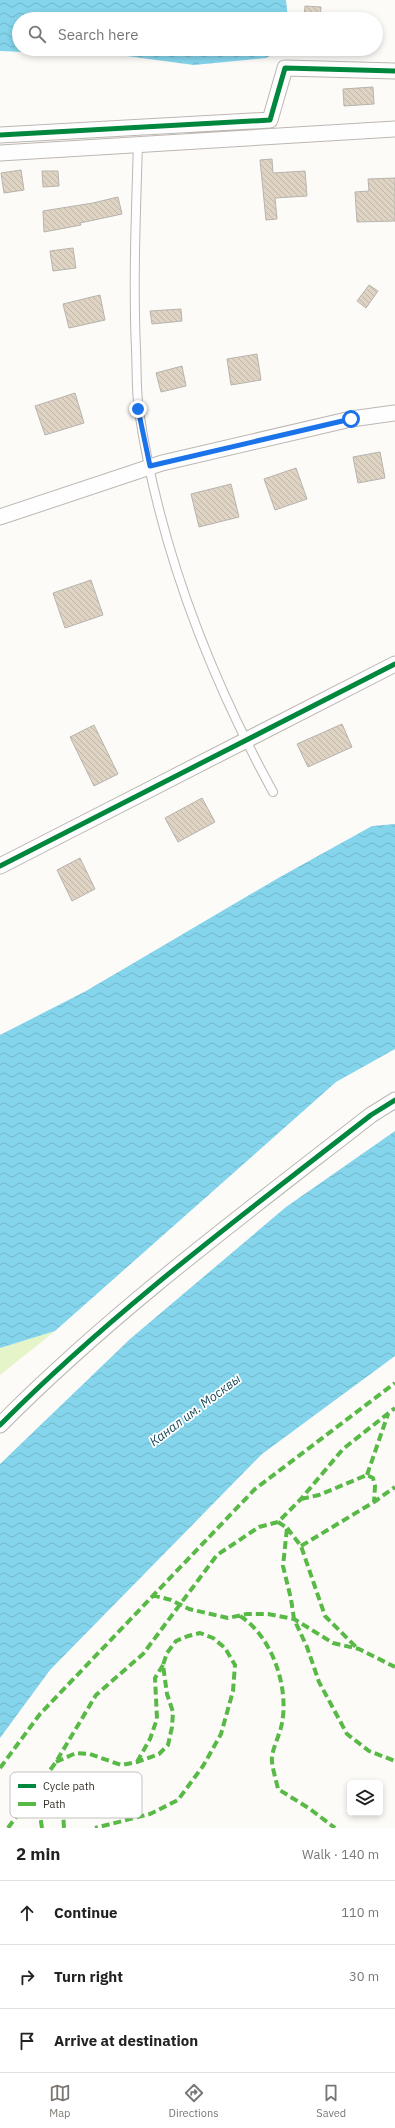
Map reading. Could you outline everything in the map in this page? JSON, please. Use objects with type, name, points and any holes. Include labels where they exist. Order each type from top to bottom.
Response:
[{"type":"street","points":[[0,134],[270,120],[285,68],[395,71]]},
{"type":"street","points":[[0,154],[138,143],[395,128]]},
{"type":"street","points":[[0,517],[150,466],[351,419],[395,412]]},
{"type":"street","points":[[0,866],[395,664]]},
{"type":"street","points":[[0,1425],[105,1328],[231,1224],[371,1115],[395,1100]]},
{"type":"lane","points":[[138,143],[134,307],[138,409],[170,554],[214,674],[245,741],[273,792]]},
{"type":"green space","points":[[55,1331],[0,1375],[0,1348]]},
{"type":"water","points":[[0,0],[286,0],[287,12],[12,12],[12,52],[0,51]]},
{"type":"water","points":[[126,56],[270,56],[266,58],[194,65]]},
{"type":"water","points":[[395,824],[395,1049],[336,1082],[55,1331],[0,1348],[0,1035],[86,991],[280,877],[372,826]]},
{"type":"water","name":"Канал им. Москвы","points":[[395,1131],[395,1356],[262,1454],[50,1670],[0,1738],[0,1464],[130,1339],[286,1207]]},
{"type":"building","points":[[305,6],[321,7],[321,12],[305,12]]},
{"type":"building","points":[[373,87],[374,104],[344,106],[343,89]]},
{"type":"building","points":[[272,159],[273,173],[305,171],[307,196],[275,198],[277,219],[266,220],[260,160]]},
{"type":"building","points":[[21,170],[24,190],[4,193],[1,173]]},
{"type":"building","points":[[42,171],[58,171],[59,186],[43,187]]},
{"type":"building","points":[[395,178],[395,221],[357,222],[355,192],[369,191],[368,179]]},
{"type":"building","points":[[118,197],[122,214],[80,223],[81,225],[44,232],[43,211],[93,203]]},
{"type":"building","points":[[73,248],[76,268],[53,271],[50,251]]},
{"type":"building","points":[[369,285],[378,291],[366,308],[357,301]]},
{"type":"building","points":[[100,295],[105,320],[69,328],[63,304]]},
{"type":"building","points":[[181,309],[182,321],[152,324],[150,311]]},
{"type":"building","points":[[257,354],[261,380],[231,385],[227,359]]},
{"type":"building","points":[[182,366],[186,386],[161,392],[156,373]]},
{"type":"building","points":[[75,393],[84,423],[45,435],[35,406]]},
{"type":"building","points":[[380,452],[385,478],[358,483],[353,457]]},
{"type":"building","points":[[296,468],[307,499],[275,510],[264,479]]},
{"type":"building","points":[[231,484],[239,517],[199,527],[191,494]]},
{"type":"building","points":[[91,580],[103,615],[65,628],[53,593]]},
{"type":"building","points":[[342,724],[352,747],[308,767],[297,744]]},
{"type":"building","points":[[94,725],[118,774],[94,786],[70,737]]},
{"type":"building","points":[[202,798],[215,822],[178,842],[165,818]]},
{"type":"building","points":[[80,858],[95,889],[72,901],[57,870]]},
{"type":"marked path","points":[[0,1768],[40,1714],[255,1489],[395,1383]]},
{"type":"marked path","points":[[49,1772],[96,1695],[143,1654],[217,1555],[259,1527],[278,1522],[301,1499],[343,1449],[395,1408]]},
{"type":"marked path","points":[[367,1475],[388,1414]]},
{"type":"marked path","points":[[301,1499],[319,1495],[367,1475],[373,1478],[375,1486],[374,1502]]},
{"type":"marked path","points":[[301,1546],[374,1502],[395,1487]]},
{"type":"marked path","points":[[278,1522],[287,1528],[283,1566],[294,1619],[307,1647],[319,1682],[347,1734],[369,1751],[395,1761]]},
{"type":"marked path","points":[[287,1528],[301,1546],[325,1616],[357,1648]]},
{"type":"marked path","points":[[152,1595],[171,1600],[189,1609],[228,1618],[247,1614],[268,1614],[294,1619],[333,1643],[359,1649],[395,1667]]},
{"type":"marked path","points":[[240,1616],[261,1636],[276,1664],[280,1679],[284,1709],[281,1727],[272,1756],[278,1789],[310,1809],[335,1828]]},
{"type":"marked path","points":[[56,1762],[76,1753],[90,1754],[121,1765],[137,1762],[159,1754],[168,1745],[172,1727],[173,1712],[167,1694],[163,1665],[167,1653],[176,1641],[188,1636],[200,1633],[213,1638],[225,1648],[235,1665],[233,1691],[221,1734],[203,1766],[178,1800],[150,1814],[142,1816]]},
{"type":"marked path","points":[[137,1762],[150,1739],[157,1719],[155,1678],[163,1665]]},
{"type":"marked path","points":[[8,1828],[15,1818]]},
{"type":"marked path","points":[[40,1818],[42,1828]]},
{"type":"marked path","points":[[63,1818],[64,1828]]},
{"type":"marked path","points":[[95,1828],[134,1818]]},
{"type":"cycle path","points":[[0,135],[270,120],[285,68],[395,71]]},
{"type":"cycle path","points":[[0,866],[395,664]]},
{"type":"cycle path","points":[[0,1425],[88,1342],[180,1264],[371,1115],[395,1100]]},
{"type":"route","points":[[138,409],[150,466],[351,419]]}]
